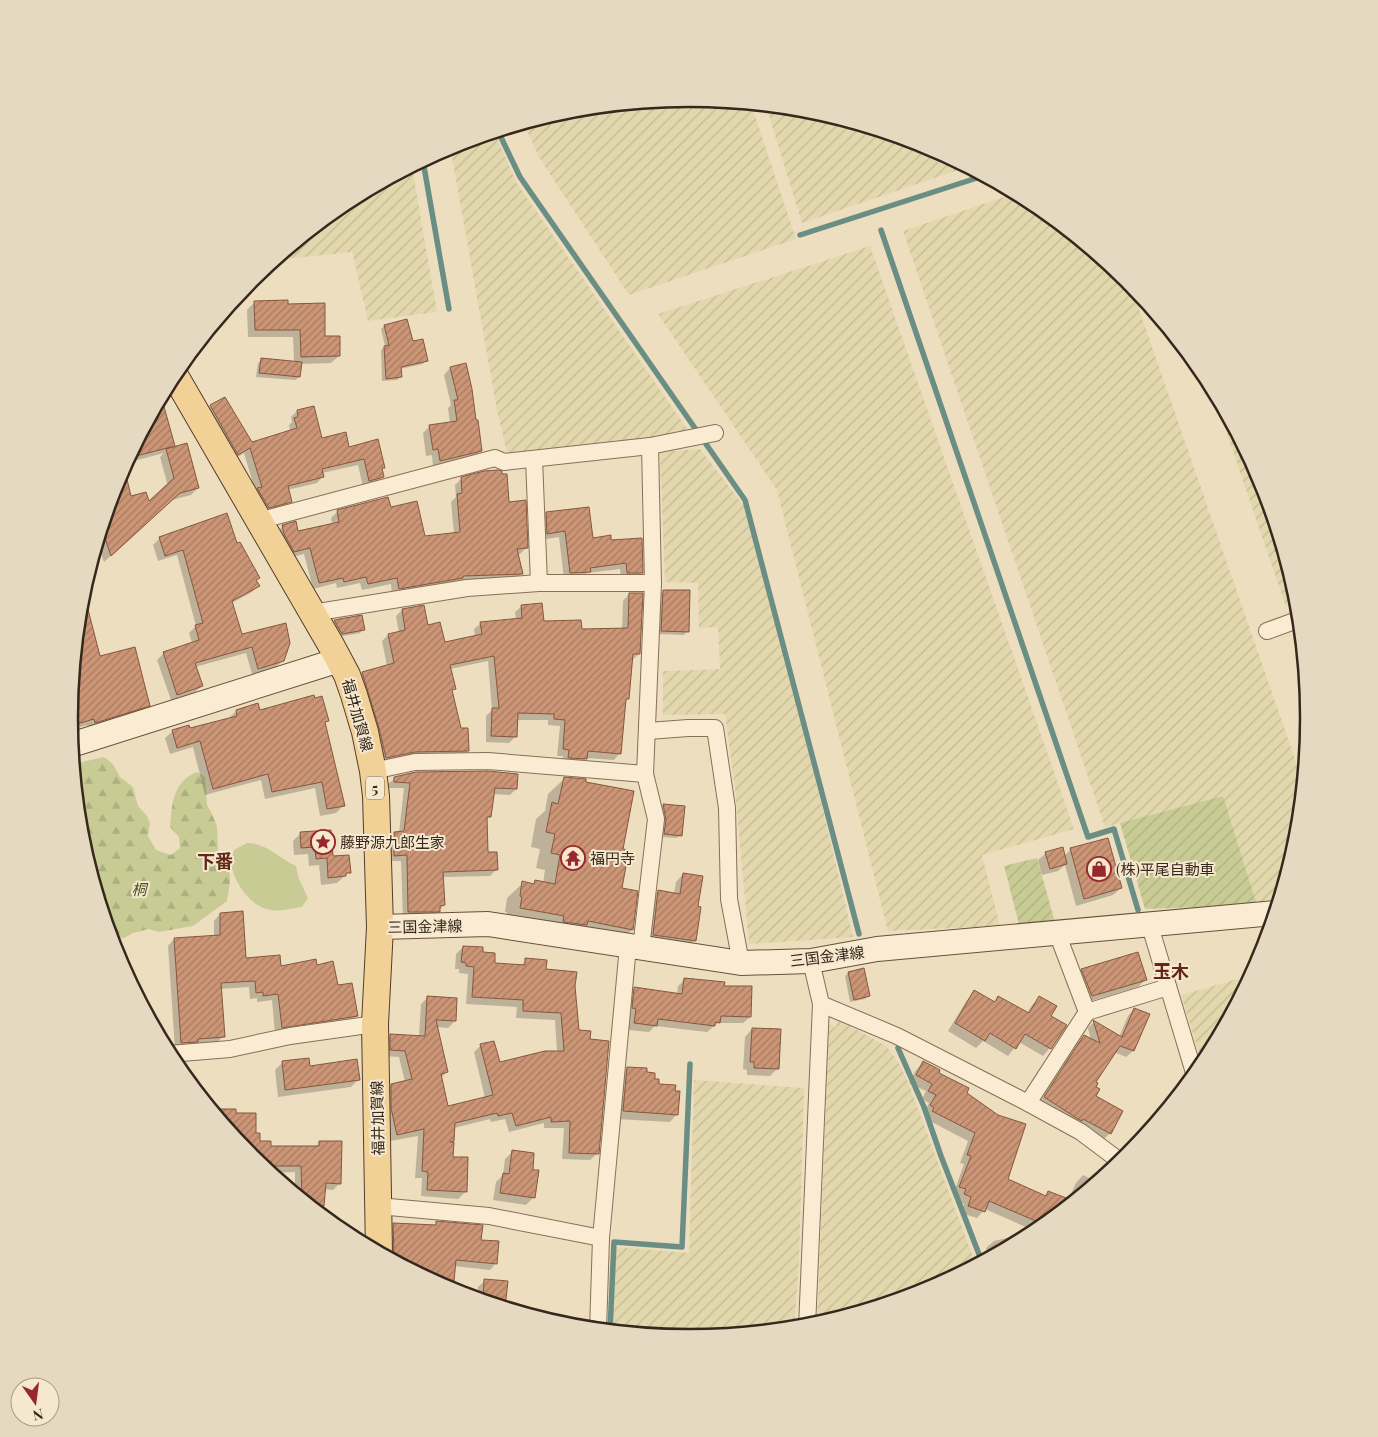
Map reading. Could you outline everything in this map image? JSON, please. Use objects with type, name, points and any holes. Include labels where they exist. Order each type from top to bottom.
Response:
[{"type":"main road","name":"福井加賀線","points":[[179,382],[339,660],[354,695],[373,771],[376,796],[380,927],[375,1024],[379,1245]]},
{"type":"main road","points":[[79,743],[339,660]]},
{"type":"main road","name":"三国金津線","points":[[380,927],[488,924],[741,963],[812,961],[877,949],[1150,926],[1268,914]]},
{"type":"street","points":[[258,521],[495,458],[504,462],[650,446],[715,433]]},
{"type":"street","points":[[598,1323],[601,1238],[635,947],[656,819],[645,774],[653,582],[650,446]]},
{"type":"street","points":[[534,459],[539,583]]},
{"type":"street","points":[[312,613],[467,588],[539,583],[653,582]]},
{"type":"street","points":[[1267,631],[1292,622]]},
{"type":"street","points":[[648,731],[715,728],[726,808],[729,899],[741,963]]},
{"type":"street","points":[[373,771],[415,762],[488,761],[645,774]]},
{"type":"street","points":[[1150,926],[1191,1066]]},
{"type":"street","points":[[1057,933],[1087,1012]]},
{"type":"street","points":[[807,1318],[821,1004],[812,961]]},
{"type":"street","points":[[1028,1103],[1087,1012],[1168,987]]},
{"type":"street","points":[[821,1004],[897,1036],[1028,1103],[1081,1132],[1114,1157]]},
{"type":"street","points":[[178,1053],[230,1049],[290,1036],[375,1024]]},
{"type":"street","points":[[378,1206],[489,1216],[601,1238]]},
{"type":"shaded area","points":[[689,107],[753,110],[796,239],[629,295],[539,157],[526,129],[570,119],[609,112],[649,108]]},
{"type":"shaded area","points":[[768,112],[808,119],[886,139],[959,170],[802,223]]},
{"type":"shaded area","points":[[497,138],[516,182],[690,433],[507,453],[497,410],[452,155]]},
{"type":"shaded area","points":[[413,173],[437,312],[368,321],[352,252],[286,259],[349,210]]},
{"type":"shaded area","points":[[1007,196],[1061,233],[1092,259],[1137,302],[1298,768],[1289,838],[1271,904],[1257,905],[1223,796],[1105,827],[903,231]]},
{"type":"shaded area","points":[[870,246],[1074,829],[982,855],[1000,926],[888,931],[777,490],[658,314]]},
{"type":"shaded area","points":[[1222,418],[1254,484],[1268,522],[1280,560],[1289,599],[1290,606],[1286,607]]},
{"type":"shaded area","points":[[700,449],[744,506],[818,789],[853,937],[749,944],[735,789],[725,714],[663,715],[663,671],[720,669],[718,627],[699,628],[698,583],[665,582],[660,452]]},
{"type":"shaded area","points":[[1242,978],[1219,1024],[1199,1054],[1181,995]]},
{"type":"shaded area","points":[[837,1019],[886,1046],[898,1062],[908,1082],[974,1259],[886,1298],[817,1316],[829,1024],[836,1027]]},
{"type":"shaded area","points":[[694,1080],[804,1088],[799,1262],[795,1320],[729,1329],[649,1329],[612,1325],[616,1247],[689,1253]]},
{"type":"green space","name":"桐","points":[[104,757],[113,764],[120,777],[133,787],[138,806],[147,816],[150,823],[148,836],[156,850],[171,855],[180,848],[179,837],[170,827],[173,802],[178,787],[189,776],[197,772],[205,777],[207,805],[217,826],[218,854],[227,866],[230,876],[227,901],[193,926],[159,932],[149,929],[133,933],[124,938],[118,938],[98,877],[89,838],[79,763]]},
{"type":"green space","points":[[1223,796],[1257,905],[1145,909],[1120,823]]},
{"type":"green space","points":[[247,843],[261,845],[296,866],[299,879],[308,898],[302,907],[271,910],[263,908],[250,899],[235,878],[231,861],[234,850]]},
{"type":"green space","points":[[1037,858],[1056,926],[1019,924],[1004,866]]},
{"type":"building","points":[[288,300],[288,304],[325,303],[325,336],[340,336],[340,356],[301,357],[300,330],[255,330],[254,301]]},
{"type":"building","points":[[407,319],[413,341],[423,339],[428,361],[401,367],[402,377],[386,379],[384,346],[389,345],[384,325]]},
{"type":"building","points":[[261,358],[302,362],[300,377],[259,373]]},
{"type":"building","points":[[466,363],[476,420],[478,420],[482,451],[440,461],[438,449],[433,450],[429,425],[457,421],[454,400],[458,400],[450,367]]},
{"type":"building","points":[[225,397],[252,442],[297,428],[294,418],[298,417],[297,410],[314,406],[322,438],[346,432],[349,447],[378,439],[385,468],[382,468],[384,477],[369,481],[364,459],[322,469],[324,477],[288,486],[292,502],[269,508],[257,488],[262,487],[250,448],[238,455],[210,405]]},
{"type":"building","points":[[164,406],[175,446],[137,456]]},
{"type":"building","points":[[187,443],[199,488],[180,493],[111,556],[105,538],[127,478],[131,496],[146,492],[149,501],[174,478],[166,449]]},
{"type":"building","points":[[484,471],[502,471],[502,474],[507,474],[509,502],[526,500],[528,548],[517,549],[523,574],[463,576],[463,578],[399,589],[397,578],[368,584],[366,577],[344,582],[343,578],[319,583],[310,548],[294,552],[284,534],[282,525],[296,521],[298,531],[339,522],[337,510],[388,497],[391,507],[417,501],[425,536],[460,532],[457,494],[462,493],[461,477]]},
{"type":"building","points":[[589,507],[593,538],[611,535],[611,540],[642,538],[643,573],[627,573],[626,563],[590,568],[591,572],[570,573],[565,531],[547,534],[546,512]]},
{"type":"building","points":[[227,513],[237,543],[240,542],[260,578],[256,580],[260,586],[232,601],[242,634],[286,623],[290,643],[284,661],[258,669],[252,647],[195,663],[203,686],[177,695],[163,652],[199,640],[195,625],[203,623],[183,550],[165,556],[159,537]]},
{"type":"building","points":[[663,590],[690,590],[689,632],[661,631]]},
{"type":"building","points":[[629,593],[643,593],[640,654],[633,654],[629,699],[626,699],[621,754],[588,751],[587,759],[568,758],[569,750],[563,749],[565,720],[554,719],[554,714],[518,713],[517,737],[491,736],[492,708],[499,708],[494,656],[450,665],[456,689],[452,690],[461,728],[468,728],[469,751],[415,752],[386,758],[362,672],[394,663],[388,634],[405,630],[402,609],[424,605],[428,625],[440,622],[445,642],[482,634],[480,622],[522,618],[521,605],[542,603],[544,621],[581,620],[582,629],[628,628]]},
{"type":"building","points":[[88,608],[100,656],[135,647],[150,706],[95,723],[94,719],[78,724],[79,679]]},
{"type":"building","points":[[362,615],[365,630],[342,634],[334,620]]},
{"type":"building","points":[[314,695],[315,698],[322,696],[329,721],[325,722],[345,806],[327,809],[322,782],[272,792],[268,774],[213,789],[200,741],[177,748],[172,730],[189,725],[190,728],[237,716],[236,710],[258,703],[260,710]]},
{"type":"building","points":[[488,771],[518,774],[517,789],[495,788],[491,817],[487,817],[488,852],[497,852],[498,870],[443,872],[445,905],[440,906],[440,912],[408,912],[407,855],[394,856],[394,832],[404,831],[410,783],[394,782],[394,777],[416,772]]},
{"type":"building","points":[[564,777],[586,779],[586,782],[634,791],[623,849],[629,850],[622,888],[638,891],[633,930],[588,921],[587,925],[563,922],[564,916],[520,908],[522,881],[534,884],[535,880],[555,884],[560,855],[551,853],[555,834],[546,832],[552,802],[558,804]]},
{"type":"building","points":[[663,804],[685,806],[682,836],[664,834],[666,820]]},
{"type":"building","points":[[331,830],[333,856],[349,855],[351,873],[346,873],[346,876],[328,878],[327,858],[316,859],[315,847],[301,848],[300,832]]},
{"type":"building","name":"(株)平尾自動車","points":[[1108,838],[1122,888],[1084,899],[1070,848]]},
{"type":"building","points":[[1063,847],[1067,864],[1050,869],[1045,852]]},
{"type":"building","points":[[683,873],[703,876],[698,906],[701,907],[696,941],[653,935],[658,890],[680,894]]},
{"type":"building","points":[[243,911],[246,958],[280,955],[281,966],[316,959],[317,965],[333,961],[338,985],[352,983],[358,1016],[282,1028],[278,994],[263,996],[263,992],[256,993],[255,981],[221,983],[225,1037],[198,1039],[198,1042],[181,1043],[174,938],[220,935],[220,913]]},
{"type":"building","points":[[463,946],[483,947],[483,952],[495,953],[495,963],[525,965],[525,958],[547,960],[546,969],[577,972],[575,986],[579,1030],[591,1031],[590,1039],[609,1041],[599,1154],[569,1153],[570,1121],[551,1122],[551,1117],[516,1126],[512,1113],[498,1116],[497,1113],[455,1123],[454,1141],[450,1142],[454,1142],[453,1157],[468,1157],[467,1192],[427,1190],[428,1172],[422,1171],[424,1129],[397,1135],[391,1108],[391,1084],[412,1079],[405,1051],[390,1050],[390,1034],[425,1036],[427,996],[457,998],[456,1021],[436,1020],[448,1072],[441,1074],[448,1106],[493,1095],[480,1044],[494,1041],[500,1062],[545,1051],[564,1051],[561,1013],[523,1011],[523,1000],[472,997],[474,967],[466,966],[466,963],[461,962]]},
{"type":"building","points":[[1138,952],[1147,980],[1092,996],[1081,969]]},
{"type":"building","points":[[864,968],[870,996],[854,1000],[848,972]]},
{"type":"building","points":[[684,978],[725,982],[724,986],[752,986],[751,1017],[721,1016],[720,1023],[715,1022],[715,1026],[658,1019],[657,1026],[634,1023],[636,1009],[632,1008],[634,987],[682,994]]},
{"type":"building","points":[[974,990],[995,1002],[998,996],[1029,1013],[1039,996],[1057,1006],[1051,1016],[1067,1025],[1051,1049],[1025,1034],[1016,1049],[990,1033],[985,1041],[955,1023]]},
{"type":"building","points":[[1134,1008],[1150,1014],[1134,1051],[1120,1046],[1096,1082],[1098,1083],[1096,1087],[1100,1089],[1096,1096],[1123,1111],[1111,1134],[1083,1119],[1082,1121],[1078,1119],[1044,1097],[1084,1035],[1100,1043],[1093,1020],[1122,1037]]},
{"type":"building","points":[[752,1028],[781,1029],[779,1069],[754,1068],[754,1062],[750,1062]]},
{"type":"building","points":[[309,1058],[310,1066],[357,1059],[360,1080],[285,1090],[282,1061]]},
{"type":"building","points":[[923,1061],[940,1070],[939,1073],[969,1088],[967,1093],[998,1115],[1026,1124],[1008,1179],[1046,1196],[1048,1191],[1068,1199],[1037,1221],[989,1201],[985,1212],[968,1206],[971,1197],[964,1194],[966,1189],[959,1187],[971,1156],[967,1155],[975,1133],[932,1111],[934,1108],[930,1105],[936,1095],[928,1091],[932,1084],[916,1075]]},
{"type":"building","points":[[627,1067],[647,1068],[647,1072],[655,1073],[655,1079],[659,1079],[659,1084],[676,1085],[675,1091],[680,1091],[678,1115],[623,1111]]},
{"type":"building","points":[[219,1109],[236,1109],[236,1113],[256,1113],[256,1133],[260,1133],[260,1141],[271,1141],[271,1146],[319,1146],[319,1141],[342,1141],[341,1184],[326,1183],[324,1206],[320,1206],[302,1191],[301,1166],[273,1166]]},
{"type":"building","points":[[512,1150],[534,1153],[533,1170],[539,1170],[535,1198],[500,1193],[503,1173],[509,1174]]},
{"type":"building","points":[[436,1221],[483,1225],[481,1240],[499,1241],[497,1264],[456,1260],[454,1283],[394,1254],[393,1223],[436,1225]]},
{"type":"building","points":[[484,1279],[508,1281],[506,1302],[483,1294]]},
{"type":"waterway","points":[[501,137],[520,177],[745,500],[859,934]]},
{"type":"waterway","points":[[424,168],[449,309]]},
{"type":"waterway","points":[[800,235],[975,179]]},
{"type":"waterway","points":[[881,230],[1088,837],[1114,829],[1138,910]]},
{"type":"waterway","points":[[898,1048],[924,1107],[980,1256]]},
{"type":"waterway","points":[[610,1325],[614,1242],[682,1247],[690,1064]]},
{"type":"place","name":"藤野源九郎生家","points":[[323,842]]},
{"type":"place","name":"福円寺","points":[[573,858]]},
{"type":"place","name":"(株)平尾自動車","points":[[1099,869]]},
{"type":"district","name":"下番","points":[[215,861]]},
{"type":"district","name":"玉木","points":[[1171,971]]}]
